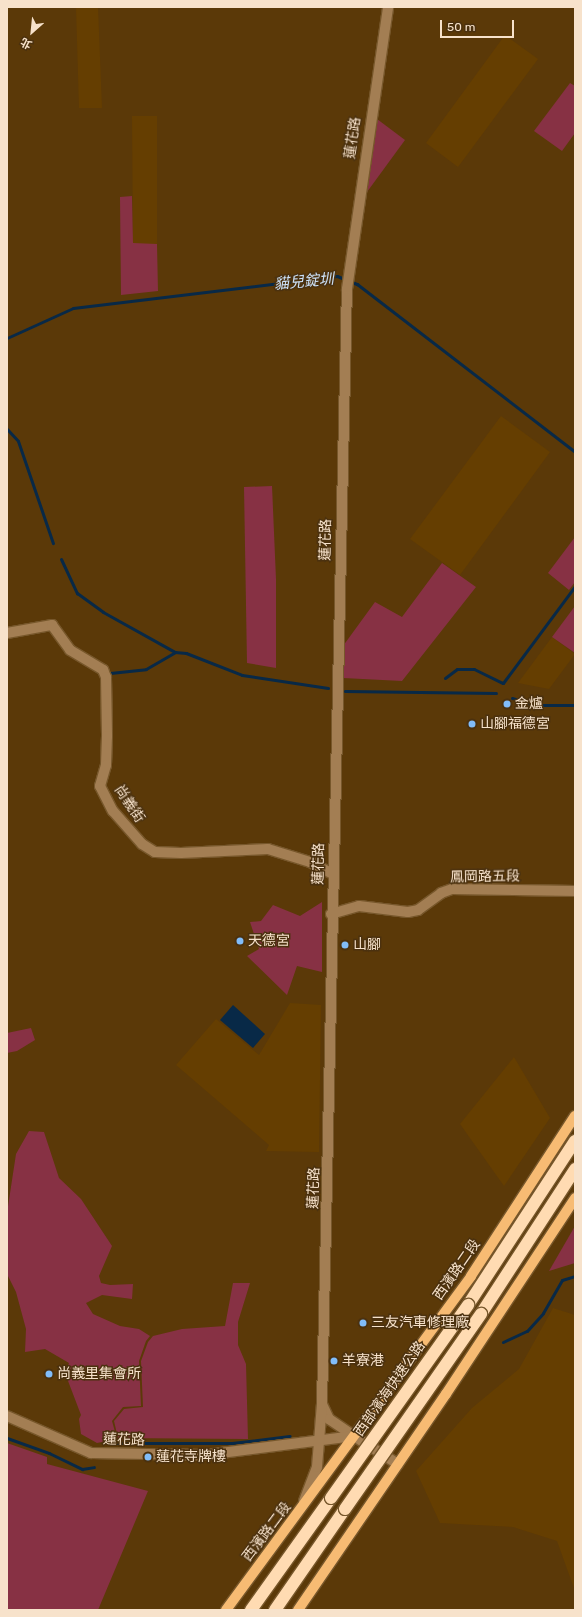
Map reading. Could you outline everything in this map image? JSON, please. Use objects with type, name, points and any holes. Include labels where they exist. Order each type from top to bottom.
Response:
[{"type":"highway","name":"西部濱海快速公路","points":[[251,1610],[468,1305],[575,1141]]},
{"type":"highway","points":[[275,1610],[481,1314],[575,1169]]},
{"type":"main road","name":"西濱路二段","points":[[226,1610],[471,1276],[575,1116]]},
{"type":"main road","points":[[298,1610],[521,1283],[575,1198]]},
{"type":"street","name":"蓮花路","points":[[319,1440],[322,1404],[331,1060],[332,914],[347,289],[388,7]]},
{"type":"street","name":"尚義街","points":[[7,633],[52,625],[70,650],[103,670],[106,677],[106,765],[100,786],[113,811],[142,844],[155,852],[181,853],[268,850],[310,862],[333,874]]},
{"type":"street","name":"鳳岡路五段","points":[[332,914],[359,906],[408,912],[418,910],[441,892],[452,888],[575,891]]},
{"type":"street","points":[[322,1404],[330,1418],[354,1436],[398,1464]]},
{"type":"street","name":"蓮花路","points":[[7,1416],[91,1453],[205,1455],[354,1436]]},
{"type":"street","points":[[301,1509],[317,1467],[319,1440]]},
{"type":"shaded area","points":[[76,7],[98,7],[102,108],[79,108]]},
{"type":"shaded area","points":[[505,35],[538,59],[458,167],[426,143]]},
{"type":"shaded area","points":[[570,83],[575,86],[575,133],[562,151],[534,131]]},
{"type":"shaded area","points":[[132,116],[157,116],[157,244],[133,244]]},
{"type":"shaded area","points":[[377,119],[405,140],[367,192],[365,188]]},
{"type":"shaded area","points":[[132,196],[133,243],[157,244],[158,291],[121,295],[120,197]]},
{"type":"shaded area","points":[[501,416],[550,452],[460,575],[410,539]]},
{"type":"shaded area","points":[[272,486],[276,579],[276,668],[247,663],[244,487]]},
{"type":"shaded area","points":[[575,537],[575,582],[569,590],[548,573]]},
{"type":"shaded area","points":[[442,563],[476,587],[402,681],[343,678],[343,646],[375,602],[402,617]]},
{"type":"shaded area","points":[[575,606],[575,653],[552,637]]},
{"type":"shaded area","points":[[552,637],[575,654],[549,689],[518,683]]},
{"type":"shaded area","points":[[322,902],[322,972],[297,966],[287,995],[247,956],[259,949],[250,922],[261,921],[273,905],[300,916]]},
{"type":"shaded area","points":[[290,1003],[321,1005],[319,1152],[266,1151],[269,1145],[176,1065],[216,1019],[259,1055]]},
{"type":"shaded area","points":[[31,1028],[35,1040],[17,1051],[7,1053],[7,1033]]},
{"type":"shaded area","points":[[514,1057],[550,1118],[504,1186],[460,1124]]},
{"type":"shaded area","points":[[29,1131],[44,1132],[59,1178],[81,1199],[112,1246],[99,1276],[101,1283],[110,1285],[133,1284],[132,1299],[102,1295],[86,1303],[93,1314],[120,1326],[139,1329],[150,1336],[146,1341],[139,1361],[141,1406],[123,1407],[112,1421],[117,1439],[97,1443],[81,1434],[79,1419],[81,1415],[65,1373],[69,1363],[45,1349],[25,1352],[26,1329],[16,1292],[7,1274],[7,1213],[16,1154]]},
{"type":"shaded area","points":[[575,1226],[575,1263],[549,1271]]},
{"type":"shaded area","points":[[233,1283],[250,1283],[238,1322],[238,1345],[246,1364],[248,1439],[118,1438],[114,1421],[124,1409],[143,1407],[141,1361],[148,1342],[153,1336],[182,1329],[225,1326]]},
{"type":"shaded area","points":[[553,1308],[575,1315],[575,1591],[557,1541],[513,1527],[440,1523],[416,1471],[472,1408],[519,1369]]},
{"type":"shaded area","points":[[7,1443],[47,1457],[47,1464],[148,1491],[98,1610],[7,1610]]},
{"type":"water","points":[[233,1005],[265,1034],[253,1048],[220,1020]]},
{"type":"waterway","name":"貓兒錠圳","points":[[7,338],[73,308],[337,276],[357,284],[575,452]]},
{"type":"waterway","points":[[7,429],[18,441],[53,543]]},
{"type":"waterway","points":[[61,559],[77,593],[103,612],[175,652]]},
{"type":"waterway","points":[[445,678],[457,669],[474,669],[503,683],[575,586]]},
{"type":"waterway","points":[[110,673],[146,669],[175,652],[186,653],[242,675],[328,688]]},
{"type":"waterway","points":[[345,691],[496,693]]},
{"type":"waterway","points":[[512,698],[533,705],[575,705]]},
{"type":"waterway","points":[[503,1342],[527,1331],[543,1313],[562,1280],[575,1276]]},
{"type":"waterway","points":[[107,1443],[232,1443],[290,1436]]},
{"type":"waterway","points":[[7,1438],[49,1453],[82,1469],[94,1467]]},
{"type":"place","name":"金爐","points":[[507,704]]},
{"type":"place","name":"山腳福德宮","points":[[472,724]]},
{"type":"place","name":"天德宮","points":[[240,941]]},
{"type":"place","name":"山腳","points":[[345,945]]},
{"type":"place","name":"三友汽車修理廠","points":[[363,1323]]},
{"type":"place","name":"羊寮港","points":[[334,1361]]},
{"type":"place","name":"尚義里集會所","points":[[49,1374]]},
{"type":"place","name":"蓮花寺牌樓","points":[[148,1457]]}]
